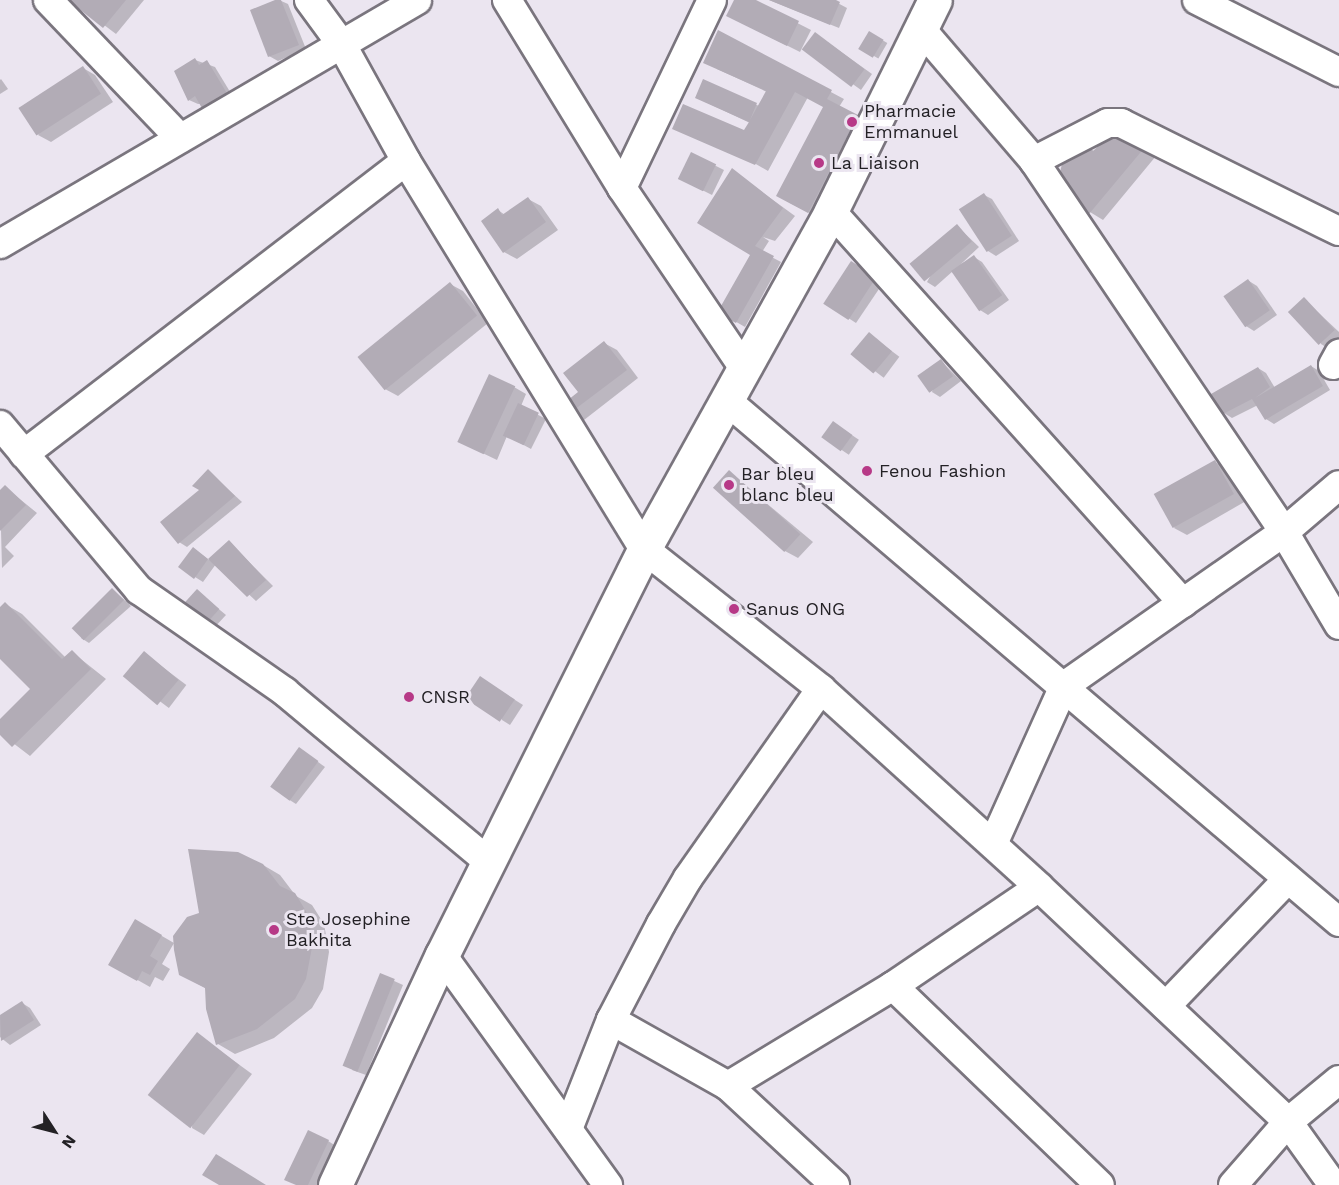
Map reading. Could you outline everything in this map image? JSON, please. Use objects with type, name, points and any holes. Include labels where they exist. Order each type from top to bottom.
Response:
[{"type":"main road","points":[[335,1185],[442,955],[644,549],[831,211],[928,14]]},
{"type":"street","points":[[48,0],[180,138]]},
{"type":"street","points":[[309,0],[342,45],[406,161],[644,549],[821,689],[1040,886],[1288,1122],[1333,1185]]},
{"type":"street","points":[[0,244],[417,0]]},
{"type":"street","points":[[507,0],[622,188],[743,367]]},
{"type":"street","points":[[622,188],[712,0]]},
{"type":"street","points":[[1197,0],[1339,72]]},
{"type":"street","points":[[928,14],[1034,161],[1284,532],[1339,625]]},
{"type":"street","points":[[1034,161],[1108,123],[1121,123],[1339,231]]},
{"type":"street","points":[[24,454],[406,161]]},
{"type":"street","points":[[831,211],[1183,603]]},
{"type":"street","points":[[726,400],[1339,922]]},
{"type":"street","points":[[0,425],[139,590],[285,692],[488,861]]},
{"type":"street","points":[[993,844],[1064,686],[1284,532],[1339,485]]},
{"type":"street","points":[[568,1129],[611,1020],[688,878],[821,689]]},
{"type":"street","points":[[1166,1006],[1288,879]]},
{"type":"street","points":[[729,1086],[893,986],[1040,886]]},
{"type":"street","points":[[442,955],[608,1185]]},
{"type":"street","points":[[893,986],[1100,1185]]},
{"type":"street","points":[[611,1020],[729,1086],[836,1185]]},
{"type":"street","points":[[1233,1185],[1288,1122],[1339,1080]]},
{"type":"building","points":[[68,0],[126,0],[103,28]]},
{"type":"building","points":[[275,0],[281,0],[299,45],[268,57],[250,10]]},
{"type":"building","points":[[734,0],[756,0],[799,21],[787,46],[726,16]]},
{"type":"building","points":[[769,0],[836,0],[840,2],[830,25]]},
{"type":"building","points":[[718,30],[832,90],[827,99],[858,115],[808,213],[776,196],[823,107],[795,92],[755,165],[672,129],[683,104],[744,130],[749,122],[695,98],[703,79],[757,103],[750,120],[766,91],[703,63]]},
{"type":"building","points":[[869,31],[884,40],[873,58],[858,49]]},
{"type":"building","points":[[815,32],[865,69],[851,87],[802,50]]},
{"type":"building","points":[[195,58],[199,65],[207,60],[228,95],[203,110],[195,96],[188,101],[174,71]]},
{"type":"building","points":[[83,66],[101,94],[36,136],[18,108]]},
{"type":"building","points":[[1116,130],[1145,147],[1089,214],[1059,176],[1063,160],[1086,145],[1093,151]]},
{"type":"building","points":[[691,152],[716,164],[703,191],[678,179]]},
{"type":"building","points":[[732,168],[783,208],[755,246],[774,256],[736,323],[717,313],[750,255],[697,223]]},
{"type":"building","points":[[984,193],[1012,236],[987,252],[959,209]]},
{"type":"building","points":[[528,197],[546,222],[503,253],[481,221],[498,208],[502,215]]},
{"type":"building","points":[[957,224],[972,242],[924,281],[910,264]]},
{"type":"building","points":[[974,255],[1002,295],[979,311],[951,271]]},
{"type":"building","points":[[851,261],[876,277],[848,320],[823,304]]},
{"type":"building","points":[[1248,279],[1270,310],[1245,327],[1223,296]]},
{"type":"building","points":[[450,282],[477,315],[385,390],[358,357]]},
{"type":"building","points":[[1304,297],[1335,330],[1319,345],[1288,312]]},
{"type":"building","points":[[869,332],[892,351],[873,373],[850,354]]},
{"type":"building","points":[[604,341],[627,370],[570,413],[563,404],[578,392],[563,373]]},
{"type":"building","points":[[941,359],[953,376],[929,393],[917,376]]},
{"type":"building","points":[[1311,365],[1323,386],[1265,420],[1252,399],[1223,414],[1211,394],[1258,367],[1270,387],[1255,398]]},
{"type":"building","points":[[489,374],[515,386],[484,454],[457,442]]},
{"type":"building","points":[[518,403],[539,413],[524,445],[503,436]]},
{"type":"building","points":[[833,421],[852,435],[841,451],[821,437]]},
{"type":"building","points":[[1215,460],[1234,494],[1173,528],[1154,494]]},
{"type":"building","points":[[208,469],[235,496],[178,544],[160,522],[199,490],[192,486]]},
{"type":"building","points":[[729,470],[800,534],[784,552],[713,488]]},
{"type":"building","points":[[5,485],[26,505],[0,531],[0,490]]},
{"type":"building","points":[[229,540],[266,580],[247,597],[208,559]]},
{"type":"building","points":[[193,547],[208,559],[194,579],[178,567]]},
{"type":"building","points":[[112,588],[124,600],[84,640],[72,628]]},
{"type":"building","points":[[197,589],[219,609],[205,625],[182,605]]},
{"type":"building","points":[[5,602],[62,659],[72,650],[91,669],[12,747],[0,735],[0,719],[30,689],[0,659],[0,607]]},
{"type":"building","points":[[144,651],[178,680],[157,705],[123,676]]},
{"type":"building","points":[[480,676],[515,699],[500,722],[465,698]]},
{"type":"building","points":[[299,747],[318,761],[290,801],[270,787]]},
{"type":"building","points":[[188,849],[238,852],[263,864],[280,886],[295,893],[307,913],[313,942],[306,979],[295,999],[257,1029],[216,1045],[206,1009],[205,988],[179,975],[174,950],[173,936],[187,917],[199,913]]},
{"type":"building","points":[[135,919],[162,935],[150,956],[158,961],[150,975],[142,971],[137,981],[108,965]]},
{"type":"building","points":[[380,973],[395,979],[357,1072],[343,1066]]},
{"type":"building","points":[[22,1001],[34,1020],[1,1041],[0,1015]]},
{"type":"building","points":[[197,1032],[240,1065],[190,1128],[148,1095]]},
{"type":"building","points":[[308,1130],[329,1140],[308,1185],[296,1185],[284,1180]]},
{"type":"building","points":[[216,1154],[266,1185],[219,1185],[202,1175]]},
{"type":"place","name":"Pharmacie Emmanuel","points":[[852,122]]},
{"type":"place","name":"La Liaison","points":[[819,163]]},
{"type":"place","name":"Fenou Fashion","points":[[867,471]]},
{"type":"place","name":"Bar bleu blanc bleu","points":[[729,485]]},
{"type":"place","name":"Sanus ONG","points":[[734,609]]},
{"type":"place","name":"CNSR","points":[[409,697]]},
{"type":"place","name":"Ste Josephine Bakhita","points":[[274,930]]}]
